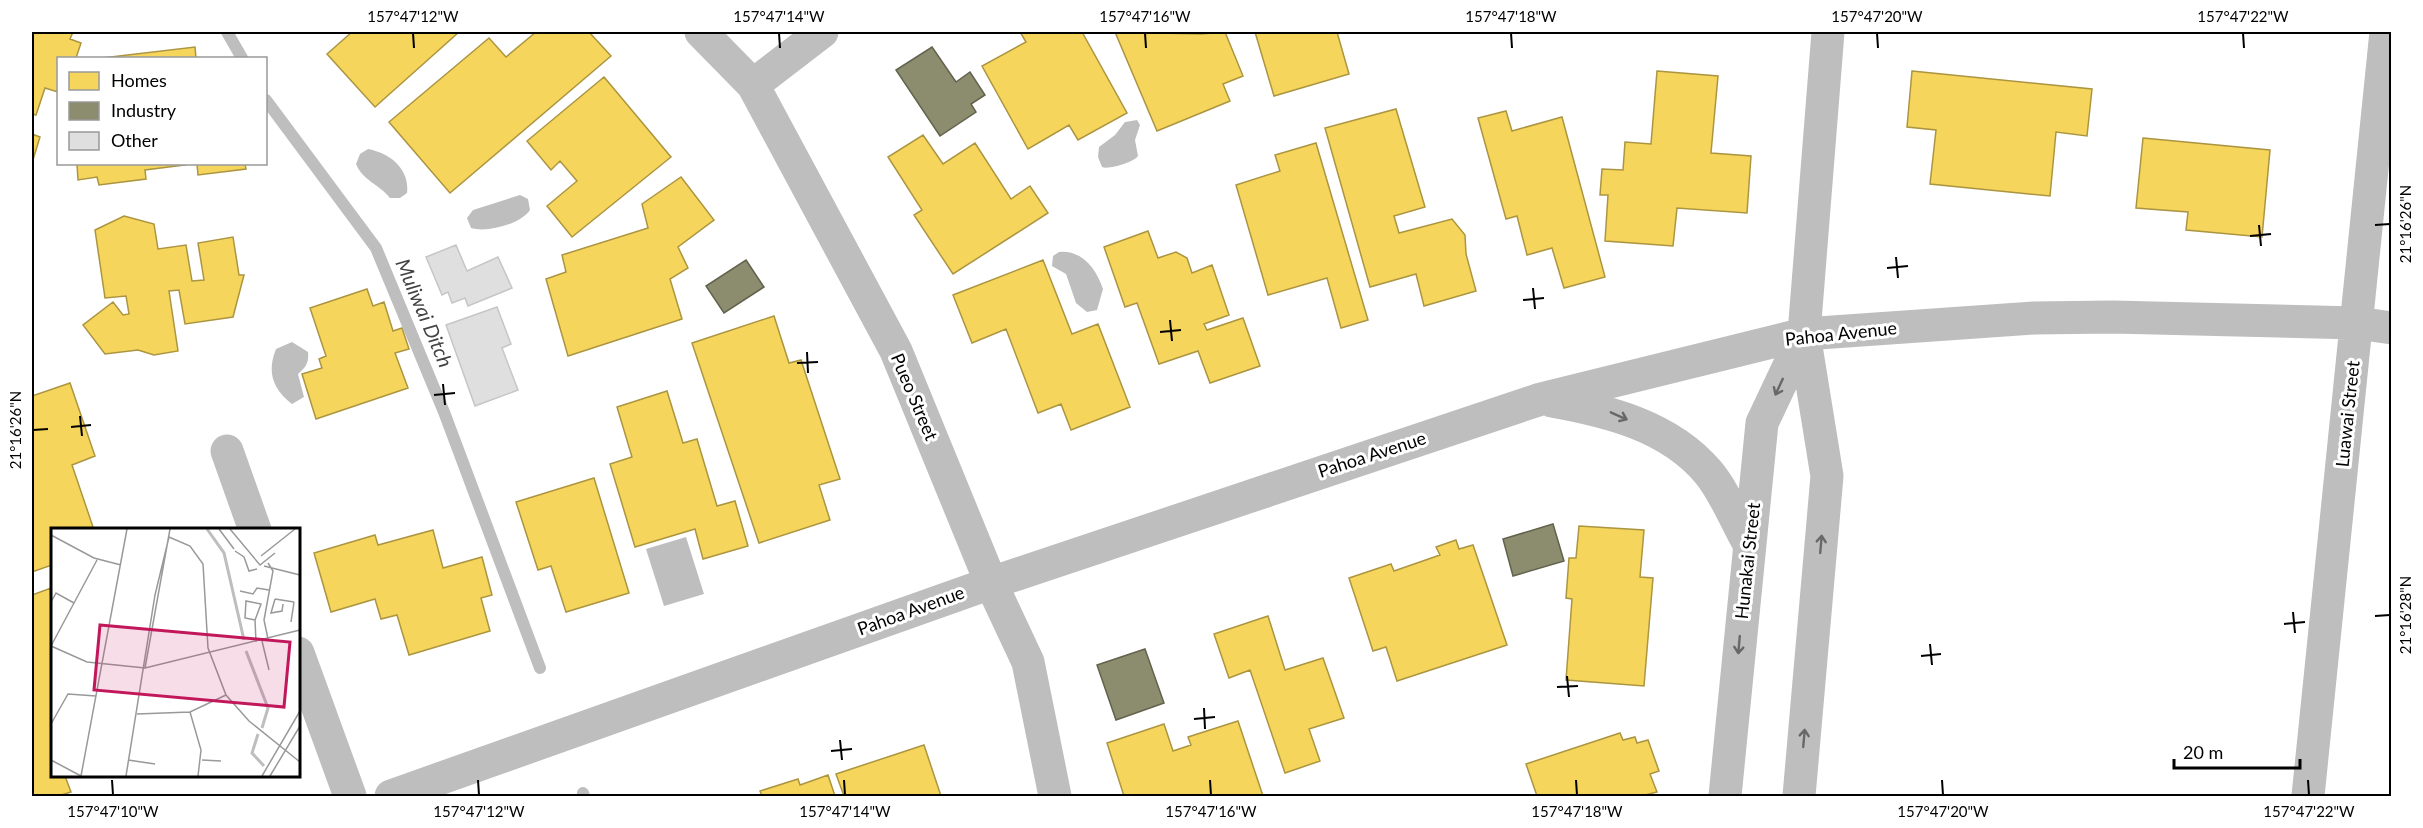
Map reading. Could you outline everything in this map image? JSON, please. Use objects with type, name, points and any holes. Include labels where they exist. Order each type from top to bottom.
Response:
[{"type":"street","name":"Pueo Street","points":[[701,32],[753,86],[896,351],[991,583],[1028,662],[1055,796]]},
{"type":"street","points":[[753,86],[822,32]]},
{"type":"street","name":"Hunakai Street","points":[[1799,796],[1827,476],[1804,334],[1828,32]]},
{"type":"street","name":"Luawai Street","points":[[2308,796],[2386,32]]},
{"type":"street","name":"Pahoa Avenue","points":[[391,796],[991,583],[1541,399],[1804,334],[2034,318],[2113,316],[2357,323],[2391,328]]},
{"type":"street","name":"Hunakai Street","points":[[1725,796],[1762,423],[1804,334]]},
{"type":"street","points":[[1541,399],[1608,411],[1666,436],[1692,455],[1710,473],[1749,544]]},
{"type":"street","points":[[227,451],[254,528]]},
{"type":"street","points":[[300,658],[350,796]]},
{"type":"shaded area","points":[[1137,120],[1140,125],[1135,140],[1138,156],[1121,165],[1102,167],[1098,157],[1099,147],[1115,135],[1125,122]]},
{"type":"shaded area","points":[[368,149],[384,154],[397,163],[405,177],[407,193],[400,198],[390,198],[363,175],[356,164],[360,154]]},
{"type":"shaded area","points":[[520,195],[528,199],[530,210],[526,215],[503,226],[486,229],[471,228],[467,218],[473,210]]},
{"type":"shaded area","points":[[1059,252],[1081,257],[1096,274],[1103,289],[1097,310],[1087,312],[1076,303],[1066,274],[1052,266],[1053,256]]},
{"type":"shaded area","points":[[292,342],[308,352],[308,359],[298,374],[304,397],[292,404],[276,386],[272,365],[276,349]]},
{"type":"shaded area","points":[[686,537],[704,594],[664,606],[646,549]]},
{"type":"building: Homes","points":[[32,32],[73,32],[70,39],[81,43],[76,57],[57,57],[57,92],[45,88],[36,115],[32,114]]},
{"type":"building: Homes","points":[[352,32],[459,32],[375,107],[327,54]]},
{"type":"building: Homes","points":[[536,32],[589,32],[611,56],[450,193],[389,122],[489,38],[506,57]]},
{"type":"building: Homes","points":[[1020,32],[1082,32],[1127,113],[1078,140],[1069,125],[1028,149],[982,66],[1026,42]]},
{"type":"building: Homes","points":[[1115,32],[1201,34],[1225,32],[1243,76],[1223,84],[1230,101],[1157,131]]},
{"type":"building: Homes","points":[[1255,32],[1337,32],[1349,74],[1274,96]]},
{"type":"building: Homes","points":[[195,47],[196,57],[110,57]]},
{"type":"building: Homes","points":[[1657,71],[1718,76],[1711,153],[1751,156],[1747,213],[1677,208],[1673,246],[1605,241],[1608,195],[1600,195],[1602,169],[1623,170],[1625,142],[1651,144]]},
{"type":"building: Homes","points":[[1912,71],[2092,89],[2087,136],[2056,132],[2050,196],[1930,184],[1936,130],[1907,127]]},
{"type":"building: Homes","points":[[604,77],[671,157],[572,237],[547,206],[577,181],[560,161],[551,170],[527,141]]},
{"type":"building: Homes","points":[[1396,109],[1425,207],[1394,216],[1399,233],[1452,219],[1465,235],[1466,254],[1476,291],[1424,306],[1416,274],[1370,287],[1325,128]]},
{"type":"building: Homes","points":[[1506,111],[1512,131],[1562,117],[1605,277],[1564,288],[1552,248],[1527,255],[1517,216],[1506,219],[1478,118]]},
{"type":"building: Homes","points":[[32,134],[40,137],[32,163]]},
{"type":"building: Homes","points":[[923,135],[943,164],[975,143],[1011,199],[1030,186],[1048,213],[953,274],[914,215],[922,210],[888,157]]},
{"type":"building: Homes","points":[[2143,138],[2270,150],[2262,237],[2186,230],[2188,212],[2136,208]]},
{"type":"building: Homes","points":[[1316,143],[1368,320],[1341,328],[1327,278],[1268,295],[1236,185],[1280,171],[1275,155]]},
{"type":"building: Homes","points":[[77,165],[185,165],[145,170],[146,179],[99,185],[97,177],[78,180]]},
{"type":"building: Homes","points":[[197,165],[245,165],[246,169],[198,175]]},
{"type":"building: Homes","points":[[681,177],[714,220],[678,247],[688,268],[670,279],[682,319],[568,356],[546,279],[566,272],[562,255],[648,228],[642,204]]},
{"type":"building: Homes","points":[[124,216],[154,224],[158,249],[186,245],[192,281],[204,280],[198,243],[233,237],[239,275],[244,275],[233,317],[185,324],[179,290],[169,291],[178,351],[154,355],[138,350],[105,354],[83,325],[113,302],[123,315],[129,314],[126,296],[105,298],[95,230]]},
{"type":"building: Homes","points":[[1148,231],[1158,258],[1176,252],[1187,258],[1192,273],[1212,265],[1229,315],[1204,324],[1207,330],[1243,318],[1260,366],[1210,383],[1198,351],[1159,364],[1137,303],[1125,307],[1104,247]]},
{"type":"building: Homes","points":[[1043,260],[1072,334],[1098,324],[1130,407],[1071,430],[1061,404],[1038,413],[1006,329],[972,343],[953,295]]},
{"type":"building: Homes","points":[[367,289],[373,306],[384,302],[393,331],[402,328],[409,349],[395,353],[408,388],[316,419],[302,374],[322,368],[319,359],[326,356],[310,308]]},
{"type":"building: Homes","points":[[774,316],[789,363],[801,360],[840,479],[819,485],[830,520],[759,543],[692,343]]},
{"type":"building: Homes","points":[[70,383],[95,456],[72,465],[93,528],[51,528],[51,565],[32,572],[32,396]]},
{"type":"building: Homes","points":[[667,391],[683,443],[697,439],[717,506],[735,501],[748,546],[703,559],[695,529],[635,547],[610,464],[632,457],[617,407]]},
{"type":"building: Homes","points":[[594,478],[629,593],[566,612],[551,566],[538,570],[516,502]]},
{"type":"building: Homes","points":[[1579,526],[1644,530],[1640,577],[1653,578],[1644,686],[1566,680],[1572,599],[1566,598],[1569,558],[1576,558]]},
{"type":"building: Homes","points":[[433,530],[443,568],[482,557],[492,595],[481,598],[490,631],[409,655],[397,615],[381,619],[375,599],[331,612],[314,553],[375,535],[378,545]]},
{"type":"building: Homes","points":[[1456,540],[1459,549],[1473,545],[1507,645],[1397,681],[1386,647],[1373,651],[1349,578],[1391,564],[1394,571],[1440,555],[1436,547]]},
{"type":"building: Homes","points":[[51,588],[51,777],[65,777],[71,792],[58,796],[32,796],[32,595]]},
{"type":"building: Homes","points":[[1268,616],[1285,670],[1323,658],[1344,718],[1309,729],[1320,761],[1285,773],[1250,670],[1229,678],[1214,634]]},
{"type":"building: Homes","points":[[1238,721],[1263,796],[1124,796],[1107,743],[1164,724],[1173,751],[1191,745],[1188,737]]},
{"type":"building: Homes","points":[[1620,733],[1623,740],[1635,737],[1637,743],[1648,740],[1659,771],[1650,774],[1657,792],[1641,796],[1537,796],[1526,764]]},
{"type":"building: Homes","points":[[924,745],[941,796],[844,796],[836,774]]},
{"type":"building: Homes","points":[[828,775],[835,796],[762,796],[760,791],[798,779],[800,785]]},
{"type":"building: Industry","points":[[932,47],[956,82],[970,72],[985,95],[971,104],[976,112],[940,136],[896,70]]},
{"type":"building: Industry","points":[[746,260],[764,287],[724,313],[706,286]]},
{"type":"building: Industry","points":[[1553,524],[1564,561],[1513,576],[1503,539]]},
{"type":"building: Industry","points":[[1145,649],[1164,703],[1116,720],[1097,665]]},
{"type":"building: Other","points":[[456,245],[467,271],[498,257],[512,288],[468,306],[465,298],[452,303],[448,292],[442,295],[426,257]]},
{"type":"building: Other","points":[[497,307],[511,344],[502,348],[518,390],[475,406],[446,325]]},
{"type":"waterway","name":"Muliwai Ditch","points":[[227,32],[241,57]]},
{"type":"waterway","name":"Muliwai Ditch","points":[[267,101],[376,248],[444,412],[540,668]]}]
